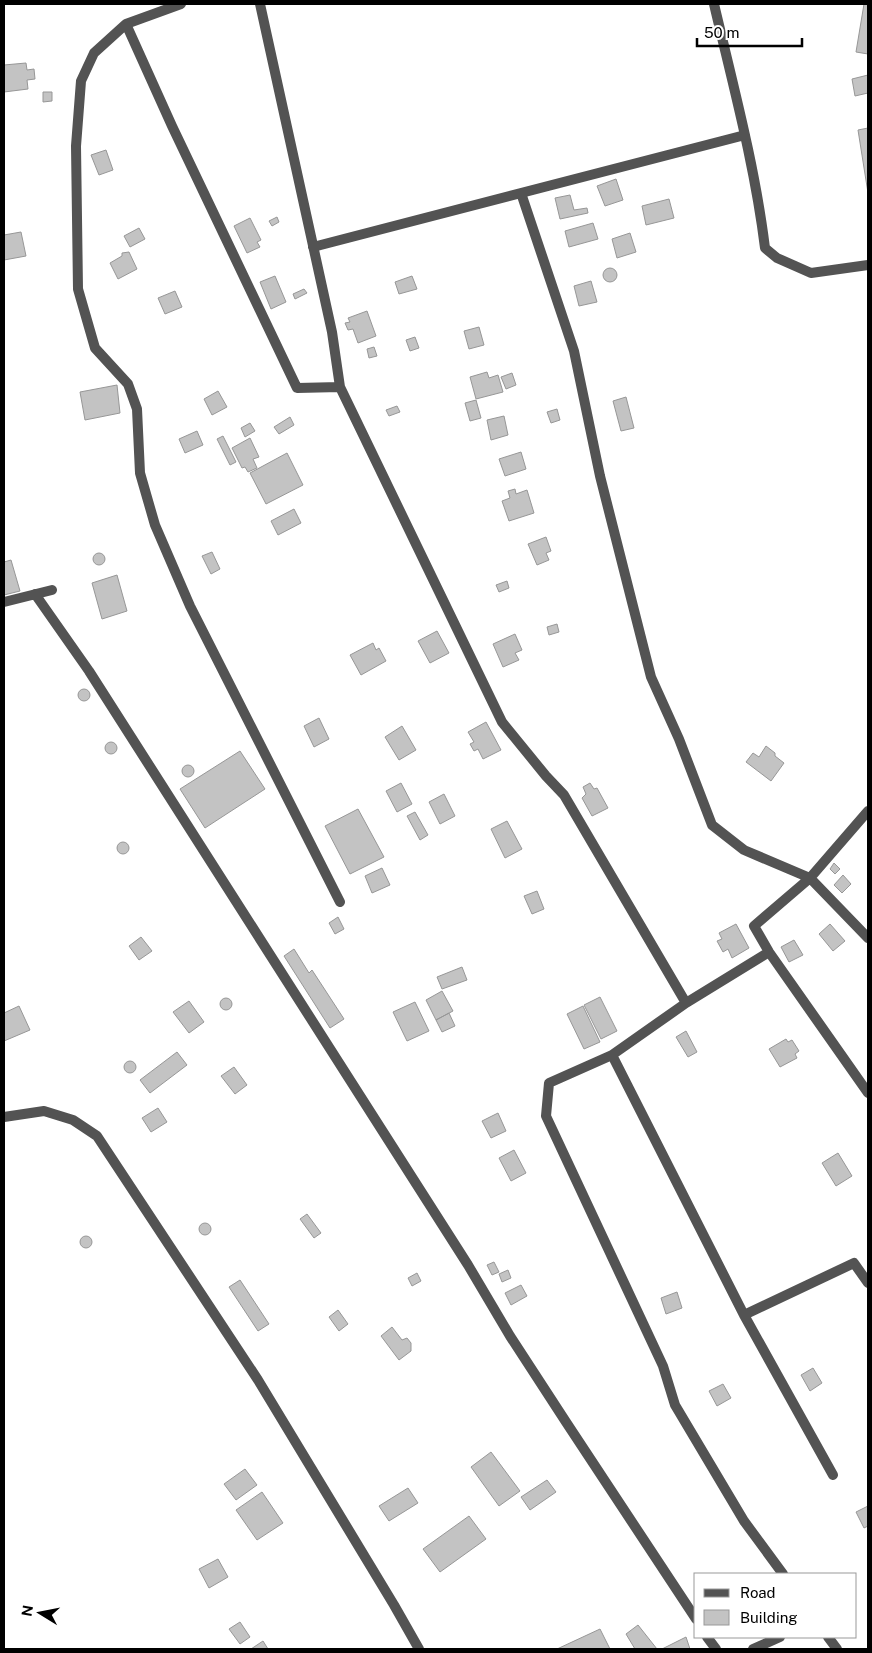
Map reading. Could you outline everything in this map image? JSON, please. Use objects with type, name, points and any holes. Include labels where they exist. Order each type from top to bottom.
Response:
[{"type":"street","points":[[181,4],[126,24],[94,53],[81,81],[76,146],[78,289],[95,348],[128,384],[137,409],[140,474],[155,525],[190,606],[340,902]]},
{"type":"street","points":[[260,4],[332,332],[340,387],[502,722],[564,795],[686,1002]]},
{"type":"street","points":[[714,4],[745,135],[760,209],[765,248],[777,258],[811,273],[868,265]]},
{"type":"street","points":[[126,24],[172,126],[297,388],[340,387]]},
{"type":"street","points":[[313,247],[745,135]]},
{"type":"street","points":[[521,193],[574,352],[600,476],[651,677],[679,739],[712,825],[744,850],[810,878],[868,938]]},
{"type":"street","points":[[4,602],[52,590]]},
{"type":"street","points":[[35,594],[120,718],[468,1265],[510,1336],[694,1616]]},
{"type":"street","points":[[868,811],[810,878],[754,926],[769,952],[868,1093]]},
{"type":"street","points":[[769,952],[686,1002],[612,1055],[549,1083],[546,1116],[663,1366],[675,1405],[744,1521],[782,1573]]},
{"type":"street","points":[[612,1055],[744,1315],[833,1475]]},
{"type":"street","points":[[4,1117],[44,1111],[73,1120],[97,1136],[258,1380],[419,1649]]},
{"type":"street","points":[[744,1315],[854,1263],[868,1283]]},
{"type":"street","points":[[708,1638],[716,1649]]},
{"type":"street","points":[[754,1649],[778,1638]]},
{"type":"street","points":[[829,1638],[837,1649]]},
{"type":"building","points":[[864,4],[868,4],[868,54],[856,52]]},
{"type":"building","points":[[26,63],[27,70],[34,69],[35,79],[27,80],[28,89],[4,92],[4,65]]},
{"type":"building","points":[[868,75],[868,93],[855,96],[852,79]]},
{"type":"building","points":[[43,92],[52,92],[52,101],[43,102]]},
{"type":"building","points":[[868,128],[868,193],[858,130]]},
{"type":"building","points":[[106,150],[113,170],[99,175],[91,155]]},
{"type":"building","points":[[616,179],[623,200],[605,206],[597,186]]},
{"type":"building","points":[[570,195],[574,210],[587,208],[588,213],[560,219],[555,198]]},
{"type":"building","points":[[669,199],[674,218],[646,225],[642,206]]},
{"type":"building","points":[[277,217],[279,222],[272,226],[269,221]]},
{"type":"building","points":[[250,218],[261,240],[257,242],[260,247],[247,253],[234,226]]},
{"type":"building","points":[[593,223],[598,239],[569,247],[565,231]]},
{"type":"building","points":[[139,228],[145,239],[130,247],[124,236]]},
{"type":"building","points":[[21,232],[26,256],[4,260],[4,235]]},
{"type":"building","points":[[630,233],[636,252],[617,258],[612,239]]},
{"type":"building","points":[[129,252],[137,269],[118,279],[110,263],[122,256],[122,253]]},
{"type":"building","points":[[610,268],[615,270],[617,275],[615,280],[610,282],[605,280],[603,275],[605,270]]},
{"type":"building","points":[[275,276],[286,302],[271,309],[260,282]]},
{"type":"building","points":[[412,276],[417,289],[399,294],[395,282]]},
{"type":"building","points":[[591,281],[597,302],[579,306],[574,286]]},
{"type":"building","points":[[304,289],[307,293],[295,299],[293,294]]},
{"type":"building","points":[[175,291],[182,307],[165,314],[158,298]]},
{"type":"building","points":[[367,311],[376,336],[358,343],[353,329],[348,330],[345,323],[350,322],[348,318]]},
{"type":"building","points":[[479,327],[484,345],[469,349],[464,331]]},
{"type":"building","points":[[415,337],[419,348],[410,351],[406,340]]},
{"type":"building","points":[[374,347],[377,356],[369,358],[367,349]]},
{"type":"building","points":[[487,372],[489,378],[498,375],[503,392],[476,399],[470,377]]},
{"type":"building","points":[[512,373],[516,385],[506,389],[501,377]]},
{"type":"building","points":[[117,385],[120,413],[85,420],[80,392]]},
{"type":"building","points":[[218,391],[227,407],[212,415],[204,399]]},
{"type":"building","points":[[626,397],[634,428],[621,431],[613,401]]},
{"type":"building","points":[[476,400],[481,418],[470,421],[465,403]]},
{"type":"building","points":[[397,406],[400,412],[389,416],[386,410]]},
{"type":"building","points":[[557,409],[560,420],[551,423],[547,412]]},
{"type":"building","points":[[504,416],[508,435],[491,440],[487,420]]},
{"type":"building","points":[[290,417],[294,425],[279,434],[274,427]]},
{"type":"building","points":[[250,423],[255,431],[245,437],[241,428]]},
{"type":"building","points":[[197,431],[203,445],[185,453],[179,439]]},
{"type":"building","points":[[223,436],[236,462],[230,465],[217,439]]},
{"type":"building","points":[[250,438],[259,457],[253,459],[257,468],[248,472],[245,467],[242,468],[232,448]]},
{"type":"building","points":[[521,452],[526,469],[505,476],[499,459]]},
{"type":"building","points":[[287,453],[303,485],[266,504],[250,473]]},
{"type":"building","points":[[515,489],[516,494],[527,490],[534,513],[509,521],[502,501],[510,498],[508,491]]},
{"type":"building","points":[[294,509],[301,523],[278,535],[271,521]]},
{"type":"building","points":[[546,537],[551,551],[546,553],[549,560],[537,565],[528,544]]},
{"type":"building","points":[[212,552],[220,569],[211,574],[202,556]]},
{"type":"building","points":[[97,553],[101,553],[105,559],[101,565],[97,565],[93,561],[93,557]]},
{"type":"building","points":[[11,560],[20,591],[4,595],[4,562]]},
{"type":"building","points":[[117,575],[127,611],[102,619],[92,583]]},
{"type":"building","points":[[507,581],[509,588],[499,592],[496,585]]},
{"type":"building","points":[[557,624],[559,632],[549,635],[547,627]]},
{"type":"building","points":[[437,631],[449,653],[430,663],[418,641]]},
{"type":"building","points":[[515,634],[522,650],[515,653],[519,660],[503,667],[493,644]]},
{"type":"building","points":[[373,643],[376,650],[379,648],[386,661],[361,675],[350,655]]},
{"type":"building","points":[[82,689],[86,689],[90,695],[86,701],[82,701],[78,697],[78,693]]},
{"type":"building","points":[[319,718],[329,739],[314,747],[304,726]]},
{"type":"building","points":[[486,722],[501,750],[483,759],[478,749],[474,751],[470,744],[474,742],[468,732]]},
{"type":"building","points":[[402,726],[416,750],[399,760],[385,737]]},
{"type":"building","points":[[109,742],[113,742],[117,748],[113,754],[109,754],[105,750],[105,746]]},
{"type":"building","points":[[766,746],[784,763],[771,781],[746,762],[753,753],[759,757]]},
{"type":"building","points":[[240,751],[265,789],[205,828],[180,789]]},
{"type":"building","points":[[186,765],[190,765],[194,771],[190,777],[186,777],[182,773],[182,769]]},
{"type":"building","points":[[401,783],[412,804],[397,812],[386,791]]},
{"type":"building","points":[[590,783],[594,789],[597,788],[608,808],[592,816],[582,798],[586,794],[583,787]]},
{"type":"building","points":[[444,794],[455,816],[440,824],[429,802]]},
{"type":"building","points":[[358,809],[384,857],[350,874],[325,826]]},
{"type":"building","points":[[415,812],[428,835],[420,840],[407,816]]},
{"type":"building","points":[[507,821],[522,849],[505,858],[491,829]]},
{"type":"building","points":[[121,842],[125,842],[129,848],[125,854],[121,854],[117,850],[117,846]]},
{"type":"building","points":[[834,863],[840,869],[835,874],[830,869]]},
{"type":"building","points":[[382,868],[390,885],[372,893],[365,876]]},
{"type":"building","points":[[843,875],[851,884],[842,893],[834,885]]},
{"type":"building","points":[[537,891],[544,909],[532,914],[524,896]]},
{"type":"building","points":[[338,917],[344,929],[335,934],[329,923]]},
{"type":"building","points":[[736,924],[749,948],[732,958],[728,949],[723,952],[717,941],[722,939],[719,933]]},
{"type":"building","points":[[830,924],[845,941],[833,951],[819,934]]},
{"type":"building","points":[[141,937],[152,951],[139,960],[129,946]]},
{"type":"building","points":[[794,940],[803,955],[789,962],[781,947]]},
{"type":"building","points":[[294,949],[309,973],[312,970],[344,1019],[330,1028],[284,956]]},
{"type":"building","points":[[462,967],[467,980],[442,989],[437,977]]},
{"type":"building","points":[[442,991],[453,1011],[436,1020],[426,1000]]},
{"type":"building","points":[[600,997],[617,1031],[601,1039],[584,1005]]},
{"type":"building","points":[[224,998],[228,998],[232,1004],[228,1010],[224,1010],[220,1006],[220,1002]]},
{"type":"building","points":[[189,1001],[204,1022],[189,1033],[173,1012]]},
{"type":"building","points":[[415,1002],[429,1031],[407,1041],[393,1012]]},
{"type":"building","points":[[19,1006],[30,1030],[4,1041],[4,1013]]},
{"type":"building","points":[[583,1006],[600,1042],[584,1049],[567,1014]]},
{"type":"building","points":[[449,1013],[455,1026],[442,1032],[436,1020]]},
{"type":"building","points":[[686,1031],[697,1052],[688,1057],[676,1037]]},
{"type":"building","points":[[786,1039],[788,1042],[792,1040],[799,1051],[795,1054],[797,1058],[780,1067],[769,1049]]},
{"type":"building","points":[[177,1052],[187,1065],[150,1093],[140,1080]]},
{"type":"building","points":[[128,1061],[132,1061],[136,1067],[132,1073],[128,1073],[124,1069],[124,1065]]},
{"type":"building","points":[[234,1067],[247,1085],[235,1094],[221,1076]]},
{"type":"building","points":[[158,1108],[167,1122],[151,1132],[142,1118]]},
{"type":"building","points":[[498,1113],[506,1131],[491,1138],[482,1121]]},
{"type":"building","points":[[514,1150],[526,1173],[511,1181],[499,1158]]},
{"type":"building","points":[[838,1153],[852,1176],[836,1186],[822,1163]]},
{"type":"building","points":[[307,1214],[321,1233],[314,1238],[300,1219]]},
{"type":"building","points":[[203,1223],[207,1223],[211,1229],[207,1235],[203,1235],[199,1231],[199,1227]]},
{"type":"building","points":[[84,1236],[88,1236],[92,1242],[88,1248],[84,1248],[80,1244],[80,1240]]},
{"type":"building","points":[[494,1262],[499,1272],[492,1275],[487,1265]]},
{"type":"building","points":[[508,1270],[511,1278],[502,1282],[499,1274]]},
{"type":"building","points":[[417,1273],[421,1281],[412,1286],[408,1278]]},
{"type":"building","points":[[240,1280],[269,1324],[258,1331],[229,1287]]},
{"type":"building","points":[[521,1285],[527,1296],[511,1305],[505,1293]]},
{"type":"building","points":[[677,1292],[682,1308],[666,1314],[661,1298]]},
{"type":"building","points":[[338,1310],[348,1324],[339,1331],[329,1317]]},
{"type":"building","points":[[392,1327],[402,1340],[407,1338],[411,1343],[411,1351],[399,1360],[381,1336]]},
{"type":"building","points":[[813,1368],[822,1383],[810,1391],[801,1375]]},
{"type":"building","points":[[723,1384],[731,1398],[717,1406],[709,1391]]},
{"type":"building","points":[[491,1452],[520,1491],[499,1506],[471,1467]]},
{"type":"building","points":[[245,1469],[257,1485],[236,1500],[224,1484]]},
{"type":"building","points":[[547,1480],[556,1492],[530,1510],[521,1497]]},
{"type":"building","points":[[408,1488],[418,1503],[389,1521],[379,1506]]},
{"type":"building","points":[[262,1492],[283,1523],[257,1540],[236,1510]]},
{"type":"building","points":[[868,1506],[868,1526],[864,1528],[856,1512]]},
{"type":"building","points":[[469,1516],[486,1539],[440,1572],[423,1549]]},
{"type":"building","points":[[218,1559],[228,1577],[209,1588],[199,1569]]},
{"type":"building","points":[[240,1622],[250,1637],[240,1644],[229,1629]]},
{"type":"building","points":[[638,1625],[657,1649],[635,1649],[626,1634]]},
{"type":"building","points":[[600,1629],[610,1649],[557,1649]]},
{"type":"building","points":[[686,1637],[690,1649],[662,1649]]},
{"type":"building","points":[[263,1641],[268,1649],[251,1649]]}]
